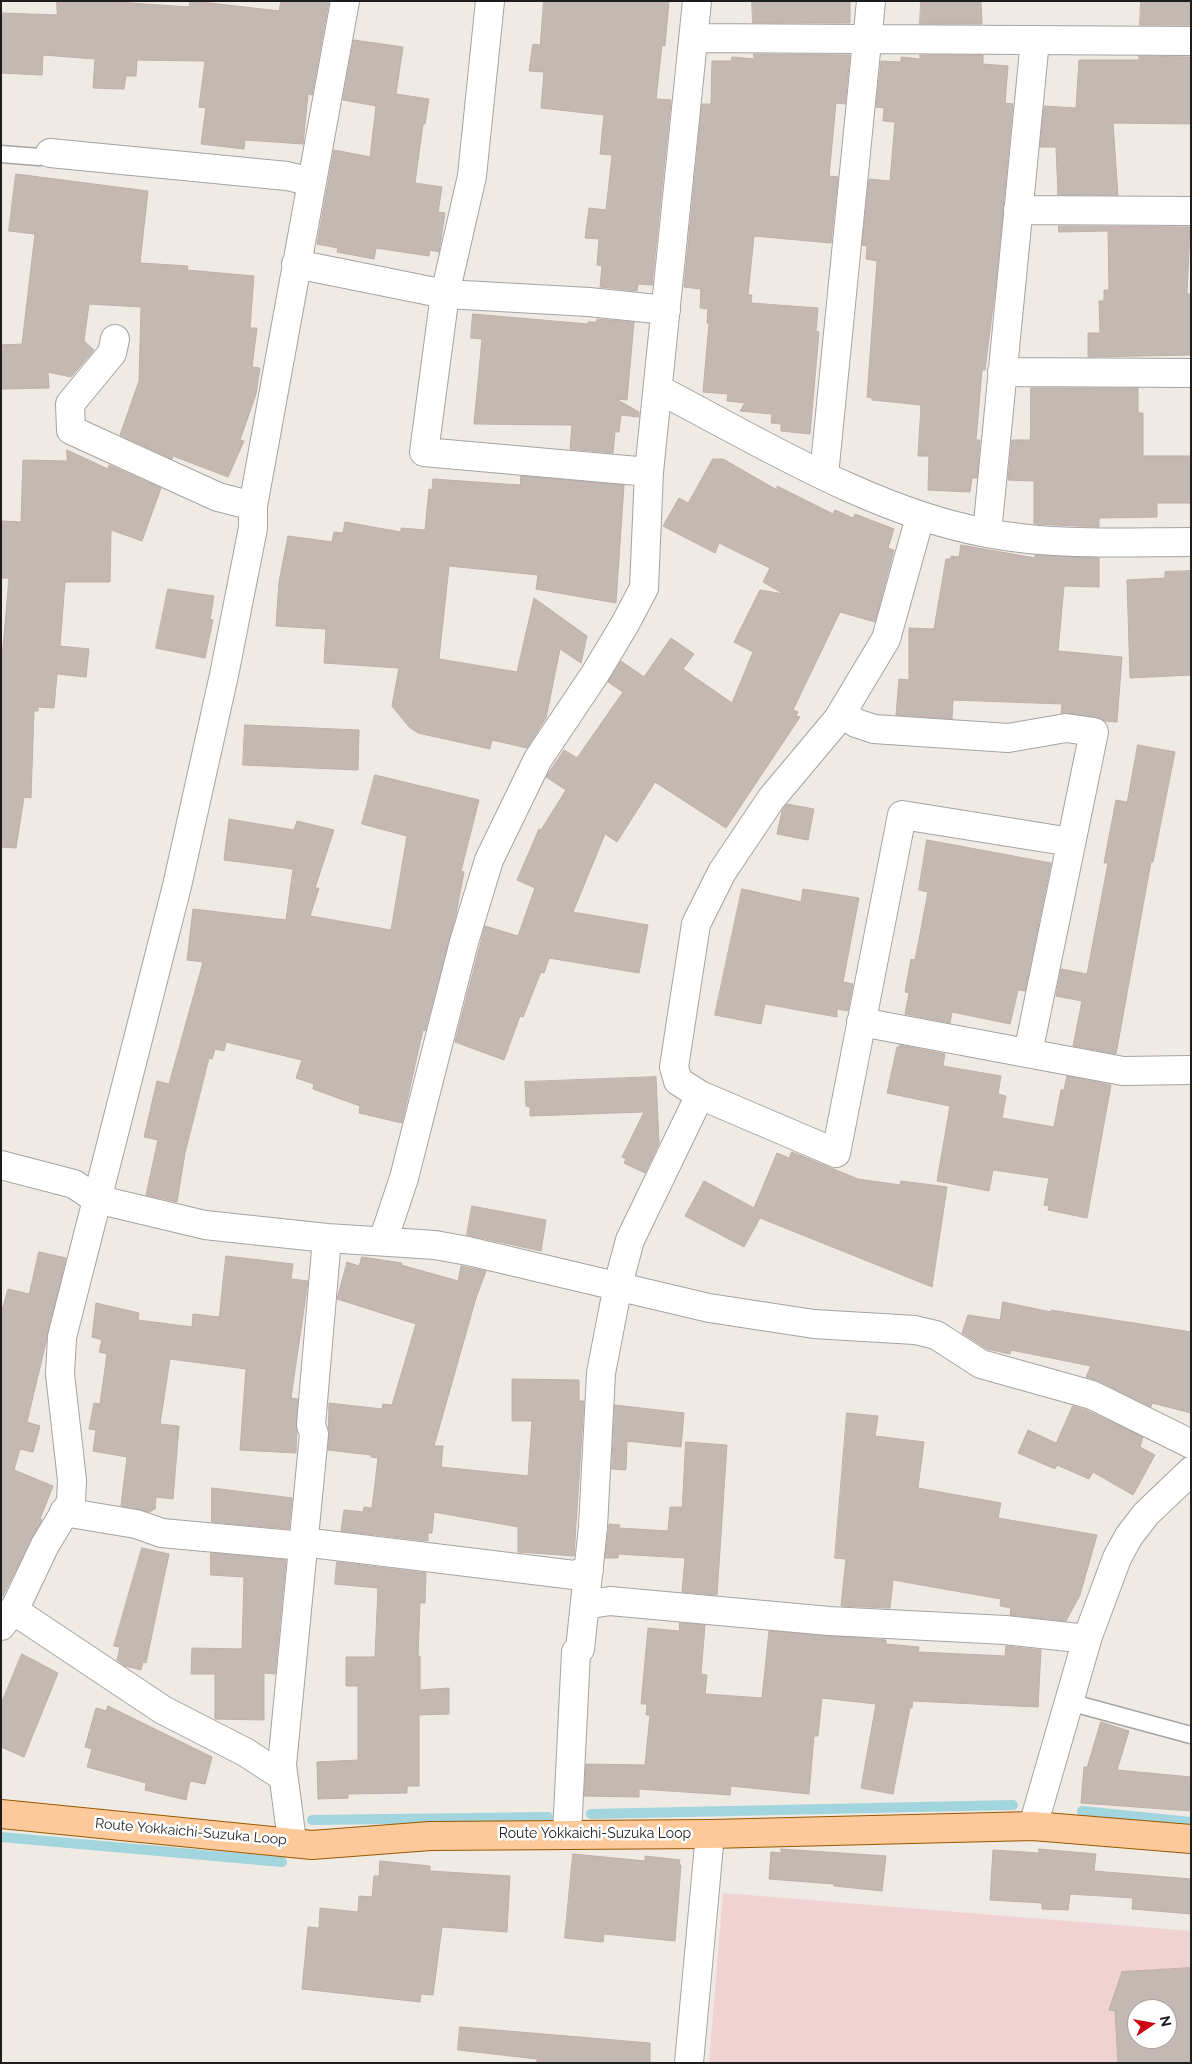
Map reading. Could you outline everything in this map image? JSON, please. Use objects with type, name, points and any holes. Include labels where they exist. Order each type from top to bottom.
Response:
[{"type":"main road","name":"Route Yokkaichi-Suzuka Loop","points":[[1,1814],[292,1841],[312,1845],[430,1836],[710,1834],[1033,1826],[1191,1840]]},
{"type":"street","points":[[282,1776],[244,1752],[164,1710],[8,1610],[71,1502],[72,1480],[60,1374],[62,1338],[177,886],[228,655],[253,528],[253,506],[345,1]]},
{"type":"street","points":[[490,1],[472,176],[445,294],[424,452],[649,472]]},
{"type":"street","points":[[383,1241],[404,1178],[464,942],[489,860],[538,759],[595,674],[644,588],[649,472],[697,1]]},
{"type":"street","points":[[824,475],[871,1]]},
{"type":"street","points":[[694,38],[1191,41]]},
{"type":"street","points":[[987,533],[1035,40]]},
{"type":"street","points":[[50,153],[288,176],[312,182]]},
{"type":"street","points":[[1018,210],[1191,211]]},
{"type":"street","points":[[296,264],[445,294],[589,302],[666,310]]},
{"type":"street","points":[[115,339],[112,352],[70,404],[71,430],[218,497],[253,506]]},
{"type":"street","points":[[1002,372],[1191,373]]},
{"type":"street","points":[[658,389],[824,475],[920,517],[987,533],[1062,542],[1191,542]]},
{"type":"street","points":[[920,517],[886,639],[842,713],[771,799],[722,872],[696,924],[674,1067],[678,1082],[700,1095],[836,1152],[902,815],[1071,842]]},
{"type":"street","points":[[842,713],[856,723],[874,729],[1008,738],[1066,728],[1094,732],[1028,1053]]},
{"type":"street","points":[[861,1022],[1123,1072],[1191,1070]]},
{"type":"street","points":[[567,1834],[576,1652],[580,1649],[593,1527],[601,1373],[618,1285],[630,1240],[700,1095]]},
{"type":"street","points":[[1,1165],[74,1184],[96,1199],[216,1227],[327,1238],[383,1241],[468,1251],[709,1308],[814,1324],[915,1330],[936,1335],[981,1364],[1092,1395],[1191,1444]]},
{"type":"street","points":[[292,1841],[282,1776],[314,1434],[310,1425],[327,1238]]},
{"type":"street","points":[[1033,1826],[1087,1639],[1118,1558],[1129,1536],[1146,1514],[1191,1471]]},
{"type":"street","points":[[64,1512],[136,1524],[162,1533],[303,1544],[574,1575],[589,1570]]},
{"type":"street","points":[[585,1605],[610,1600],[829,1620],[1004,1630],[1087,1639]]},
{"type":"street","points":[[688,2063],[710,1834]]},
{"type":"lane","points":[[1,154],[39,157],[50,153]]},
{"type":"lane","points":[[1069,1702],[1191,1735]]},
{"type":"shaded area","points":[[723,1893],[1191,1931],[1191,2063],[709,2063]]},
{"type":"building","points":[[57,1],[102,1],[189,7],[190,1],[193,1],[279,11],[281,1],[329,1],[312,95],[308,94],[303,144],[245,140],[244,149],[201,144],[206,108],[199,107],[205,61],[137,60],[136,76],[126,76],[124,89],[93,88],[95,59],[43,55],[42,75],[1,73],[1,13],[57,15]]},
{"type":"building","points":[[544,1],[669,1],[665,46],[662,45],[656,99],[671,100],[652,285],[638,284],[637,291],[600,287],[602,266],[597,265],[599,239],[585,238],[589,208],[606,210],[612,155],[600,154],[604,115],[541,108],[544,72],[529,71],[533,44],[540,45]]},
{"type":"building","points":[[752,1],[850,1],[850,23],[753,23]]},
{"type":"building","points":[[921,1],[981,1],[982,24],[920,24]]},
{"type":"building","points":[[1141,1],[1191,1],[1191,25],[1140,25]]},
{"type":"building","points":[[354,40],[403,47],[396,94],[429,99],[425,124],[423,124],[415,183],[442,187],[438,212],[445,213],[439,252],[430,250],[429,256],[376,248],[374,259],[337,252],[338,248],[317,244],[334,150],[370,157],[376,106],[343,100]]},
{"type":"building","points":[[754,54],[850,55],[845,104],[836,103],[829,176],[838,177],[831,243],[754,236],[748,295],[752,295],[751,303],[818,308],[816,331],[819,332],[810,434],[781,431],[781,424],[771,423],[772,414],[740,411],[745,403],[727,401],[728,394],[703,392],[709,323],[707,323],[708,309],[700,308],[701,289],[684,287],[702,104],[711,104],[712,61],[731,61],[732,57],[754,59]]},
{"type":"building","points":[[920,55],[983,55],[983,64],[1008,66],[1005,103],[1013,104],[996,283],[985,370],[982,370],[976,440],[980,440],[977,478],[972,478],[970,492],[928,490],[929,456],[918,456],[921,405],[872,400],[872,398],[867,397],[877,261],[866,259],[867,246],[862,245],[869,179],[890,181],[895,122],[883,121],[884,108],[876,107],[881,61],[901,62],[901,57],[920,59]]},
{"type":"building","points":[[1139,56],[1191,57],[1191,124],[1113,123],[1118,195],[1058,195],[1056,147],[1040,147],[1044,106],[1076,108],[1079,60],[1139,60]]},
{"type":"building","points":[[16,174],[148,191],[140,263],[188,266],[187,270],[254,276],[250,328],[257,328],[252,367],[260,368],[256,394],[240,440],[244,441],[228,477],[173,456],[172,459],[120,435],[139,381],[141,307],[89,304],[84,341],[94,350],[71,377],[48,372],[49,388],[1,389],[1,345],[22,344],[35,234],[9,231]]},
{"type":"building","points":[[1059,226],[1190,227],[1187,294],[1191,294],[1191,355],[1088,357],[1088,333],[1100,333],[1099,301],[1104,301],[1104,290],[1109,290],[1108,231],[1059,232]]},
{"type":"building","points":[[473,314],[588,324],[588,322],[597,322],[597,319],[634,322],[627,400],[616,399],[639,412],[639,417],[621,415],[619,432],[615,432],[613,453],[570,449],[572,425],[474,424],[482,339],[471,338]]},
{"type":"building","points":[[1031,388],[1138,388],[1138,413],[1143,413],[1143,456],[1191,456],[1191,503],[1157,503],[1157,517],[1099,518],[1099,527],[1034,524],[1034,481],[1008,480],[1012,440],[1030,440]]},
{"type":"building","points":[[67,450],[108,469],[109,465],[161,488],[142,541],[111,530],[110,582],[65,582],[60,646],[89,649],[86,677],[57,674],[54,708],[38,707],[38,711],[34,711],[31,798],[24,797],[16,848],[1,847],[1,670],[9,578],[1,578],[2,521],[21,522],[23,460],[67,461]]},
{"type":"building","points":[[713,459],[723,459],[777,490],[777,486],[833,514],[835,510],[853,518],[855,514],[894,529],[888,548],[894,550],[875,622],[840,612],[793,710],[798,712],[796,716],[800,717],[726,828],[655,782],[617,842],[605,834],[573,912],[648,925],[639,973],[549,958],[544,973],[541,972],[523,1017],[520,1016],[504,1060],[455,1042],[485,926],[518,936],[535,888],[517,880],[539,829],[541,830],[566,790],[546,777],[564,750],[577,758],[623,692],[608,682],[621,661],[644,677],[671,638],[694,654],[683,669],[732,703],[753,652],[734,642],[760,590],[784,594],[763,582],[770,568],[719,543],[715,553],[663,526],[679,498],[688,503]]},
{"type":"building","points":[[521,476],[624,485],[616,603],[536,589],[538,575],[449,566],[439,659],[517,672],[534,598],[587,636],[581,663],[560,649],[546,718],[527,748],[492,740],[490,749],[418,733],[409,727],[392,706],[399,668],[324,663],[326,629],[276,626],[279,582],[288,536],[332,542],[334,532],[343,533],[345,522],[401,532],[401,528],[425,530],[429,489],[432,490],[433,479],[520,485]]},
{"type":"building","points":[[961,545],[1035,558],[1035,555],[1099,558],[1099,587],[1064,586],[1058,651],[1122,657],[1117,722],[1105,721],[1096,717],[1061,713],[1062,704],[953,700],[952,719],[896,715],[899,679],[909,680],[909,628],[934,629],[946,559],[951,559],[951,556],[959,557]]},
{"type":"building","points":[[1191,571],[1191,675],[1130,678],[1127,580],[1165,578],[1165,572]]},
{"type":"building","points":[[168,589],[214,596],[210,619],[213,620],[205,658],[156,648]]},
{"type":"building","points":[[245,725],[359,730],[358,770],[243,765]]},
{"type":"building","points":[[1138,745],[1175,752],[1153,862],[1151,862],[1116,1054],[1073,1046],[1082,1001],[1056,996],[1061,969],[1087,974],[1108,863],[1104,863],[1116,800],[1127,802]]},
{"type":"building","points":[[375,775],[479,800],[461,871],[464,872],[456,914],[425,1031],[423,1030],[402,1123],[359,1113],[360,1106],[313,1089],[314,1084],[296,1078],[302,1060],[226,1042],[224,1051],[215,1049],[212,1059],[209,1058],[185,1153],[177,1202],[146,1195],[158,1140],[144,1137],[157,1081],[169,1084],[203,962],[187,960],[193,909],[286,920],[293,869],[224,860],[229,819],[294,830],[297,821],[334,830],[315,888],[319,888],[310,916],[391,930],[407,836],[362,824]]},
{"type":"building","points":[[787,804],[814,809],[808,840],[777,834],[782,811]]},
{"type":"building","points":[[927,840],[1051,863],[1025,991],[1018,990],[1010,1024],[952,1012],[950,1023],[905,1014],[909,993],[905,992],[911,959],[915,960],[928,892],[919,890]]},
{"type":"building","points":[[742,889],[801,902],[803,889],[859,898],[843,982],[853,984],[848,1011],[837,1009],[837,1017],[765,1004],[761,1024],[715,1015]]},
{"type":"building","points":[[900,1045],[945,1054],[943,1066],[1001,1076],[998,1094],[1006,1096],[1002,1118],[1054,1127],[1061,1090],[1064,1090],[1067,1076],[1111,1085],[1087,1218],[1048,1210],[1049,1206],[1044,1205],[1049,1178],[993,1170],[989,1191],[937,1181],[950,1106],[887,1093],[897,1047]]},
{"type":"building","points":[[656,1077],[659,1143],[645,1173],[624,1163],[626,1159],[622,1157],[644,1112],[530,1116],[530,1107],[526,1106],[525,1082]]},
{"type":"building","points":[[792,1152],[858,1179],[900,1185],[901,1181],[947,1187],[932,1287],[760,1218],[744,1247],[685,1216],[704,1181],[754,1208],[777,1153],[789,1158]]},
{"type":"building","points":[[472,1206],[546,1220],[541,1251],[467,1235]]},
{"type":"building","points":[[39,1252],[66,1258],[27,1422],[40,1426],[33,1452],[20,1449],[14,1470],[53,1486],[40,1519],[42,1520],[1,1599],[1,1314],[8,1289],[29,1294]]},
{"type":"building","points":[[226,1256],[293,1264],[291,1279],[308,1281],[291,1398],[298,1399],[296,1453],[240,1450],[246,1369],[170,1359],[160,1424],[179,1426],[173,1499],[156,1497],[155,1509],[149,1512],[121,1506],[127,1457],[93,1451],[96,1430],[89,1429],[94,1403],[100,1404],[107,1354],[99,1352],[102,1340],[92,1337],[96,1303],[139,1313],[138,1320],[192,1327],[193,1314],[219,1317]]},
{"type":"building","points":[[362,1257],[402,1263],[401,1265],[458,1281],[461,1266],[486,1271],[476,1298],[434,1446],[443,1446],[441,1467],[528,1476],[532,1421],[512,1421],[512,1379],[579,1380],[579,1401],[584,1401],[574,1556],[518,1552],[518,1527],[434,1512],[432,1533],[428,1533],[428,1541],[341,1531],[344,1510],[363,1512],[364,1507],[372,1508],[378,1458],[371,1457],[371,1455],[328,1450],[329,1403],[382,1409],[383,1404],[392,1405],[416,1324],[337,1299],[347,1262],[359,1266]]},
{"type":"building","points":[[1003,1302],[1051,1312],[1051,1310],[1191,1332],[1191,1413],[1152,1403],[1151,1407],[1099,1381],[1086,1377],[1091,1366],[1011,1350],[1010,1354],[987,1349],[962,1333],[968,1315],[1000,1320]]},
{"type":"building","points":[[615,1405],[684,1413],[681,1447],[627,1441],[626,1470],[612,1469]]},
{"type":"building","points":[[1073,1406],[1086,1410],[1143,1437],[1140,1447],[1155,1455],[1133,1495],[1093,1472],[1089,1479],[1057,1465],[1055,1469],[1018,1453],[1028,1430],[1056,1443]]},
{"type":"building","points":[[847,1413],[878,1416],[875,1436],[924,1442],[918,1488],[1001,1503],[998,1518],[1097,1535],[1080,1595],[1066,1621],[1010,1615],[1011,1608],[1000,1606],[1001,1599],[893,1580],[890,1608],[841,1606],[846,1559],[835,1558]]},
{"type":"building","points":[[686,1442],[727,1445],[717,1595],[682,1592],[685,1558],[618,1554],[618,1558],[605,1558],[609,1524],[620,1525],[619,1528],[668,1531],[670,1507],[682,1507]]},
{"type":"building","points":[[212,1488],[292,1498],[289,1529],[212,1522]]},
{"type":"building","points":[[142,1548],[169,1554],[146,1663],[143,1662],[141,1670],[125,1666],[117,1660],[120,1647],[114,1646]]},
{"type":"building","points":[[211,1553],[286,1560],[275,1674],[264,1673],[264,1720],[215,1719],[215,1674],[191,1674],[192,1648],[242,1649],[244,1577],[211,1575]]},
{"type":"building","points":[[337,1562],[426,1573],[425,1603],[420,1603],[418,1656],[420,1656],[420,1690],[449,1688],[449,1714],[419,1715],[419,1786],[407,1786],[407,1793],[348,1794],[348,1798],[318,1799],[317,1762],[358,1760],[358,1686],[346,1686],[346,1657],[375,1657],[378,1588],[335,1584]]},
{"type":"building","points":[[680,1623],[705,1625],[701,1674],[707,1675],[705,1694],[762,1698],[769,1631],[886,1640],[886,1644],[919,1647],[918,1652],[1005,1656],[1006,1646],[1041,1650],[1038,1707],[913,1701],[893,1794],[861,1788],[876,1704],[822,1698],[818,1736],[814,1736],[809,1794],[731,1786],[730,1795],[639,1789],[639,1797],[584,1796],[586,1764],[645,1765],[650,1715],[646,1715],[647,1704],[641,1704],[648,1628],[679,1631]]},
{"type":"building","points":[[22,1654],[58,1673],[24,1757],[1,1747],[1,1704]]},
{"type":"building","points":[[108,1706],[212,1757],[205,1784],[190,1781],[186,1800],[145,1790],[146,1783],[87,1767],[92,1749],[85,1747],[96,1708],[106,1711]]},
{"type":"building","points":[[1101,1722],[1129,1731],[1117,1770],[1191,1777],[1191,1811],[1081,1803],[1084,1767],[1087,1767]]},
{"type":"building","points":[[781,1849],[886,1856],[882,1891],[834,1886],[834,1884],[769,1879],[771,1852],[781,1853]]},
{"type":"building","points":[[1039,1849],[1096,1854],[1094,1871],[1191,1879],[1191,1914],[1132,1909],[1133,1898],[1070,1894],[1068,1910],[1042,1909],[1042,1903],[990,1900],[993,1850],[1039,1853]]},
{"type":"building","points":[[573,1854],[645,1861],[645,1856],[680,1860],[675,1941],[604,1934],[603,1942],[565,1938]]},
{"type":"building","points":[[380,1861],[430,1866],[430,1871],[510,1876],[507,1932],[442,1927],[433,1995],[421,1994],[420,2002],[302,1989],[308,1927],[319,1928],[320,1908],[358,1912],[359,1896],[372,1897],[374,1876],[379,1876]]},
{"type":"building","points":[[1191,1968],[1191,2063],[1118,2063],[1115,2011],[1109,2010],[1122,1972]]},
{"type":"building","points":[[460,2027],[650,2043],[650,2063],[537,2063],[537,2059],[458,2050]]},
{"type":"waterway","points":[[591,1814],[1013,1805]]},
{"type":"waterway","points":[[1082,1811],[1191,1822]]},
{"type":"waterway","points":[[312,1820],[548,1817]]},
{"type":"waterway","points":[[1,1837],[282,1862]]}]
